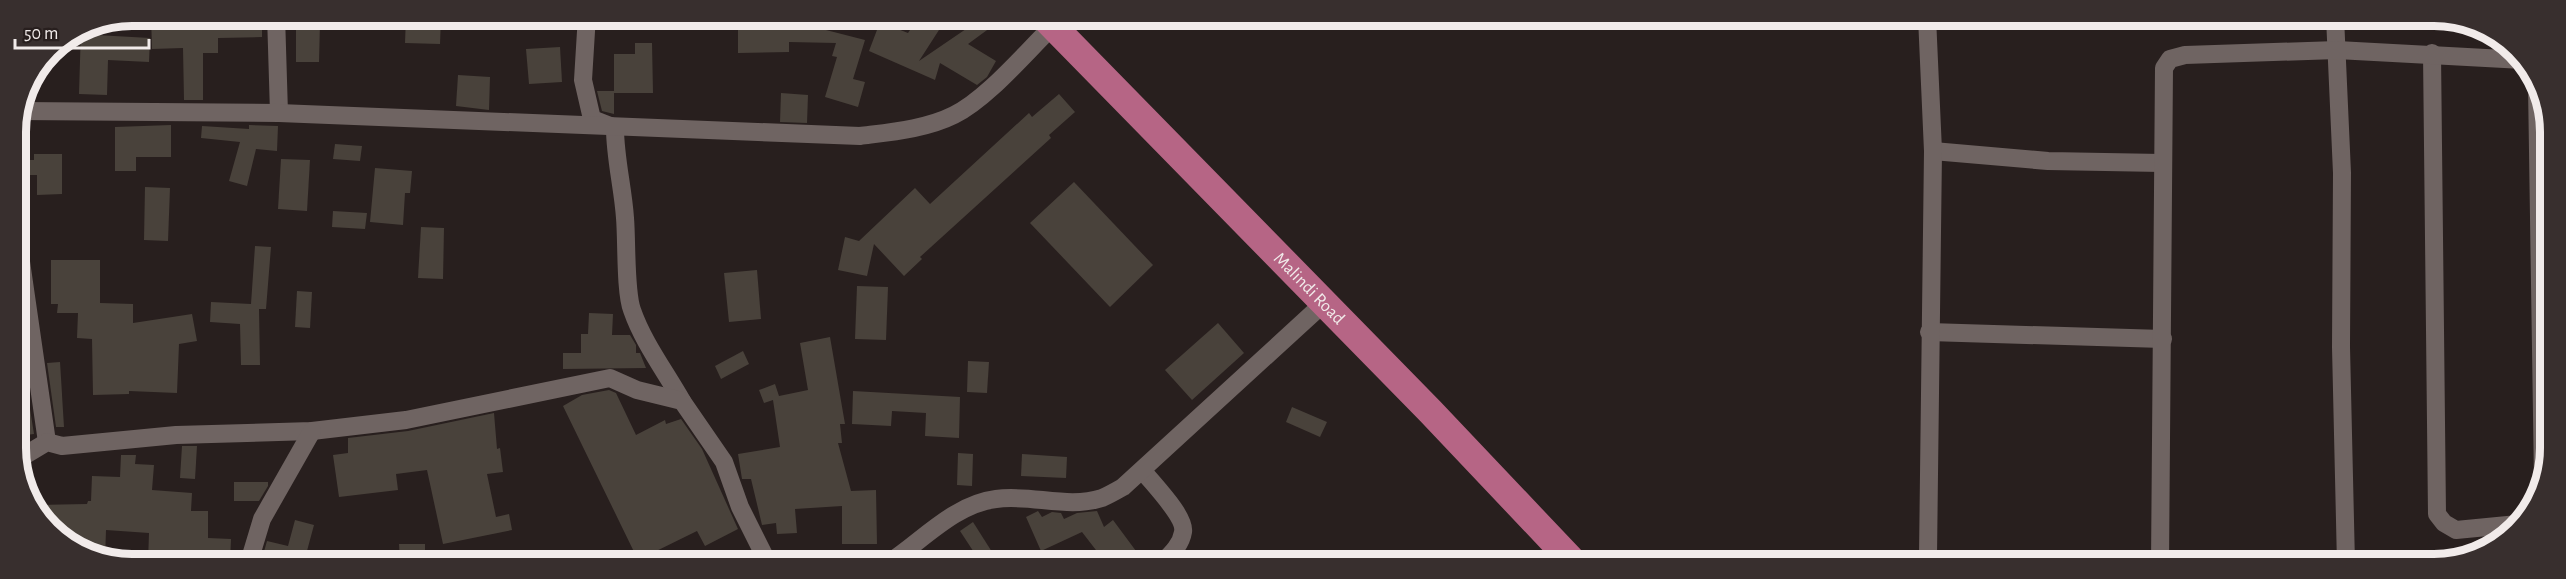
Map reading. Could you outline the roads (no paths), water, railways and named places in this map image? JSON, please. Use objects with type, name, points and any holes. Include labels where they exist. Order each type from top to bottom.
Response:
[{"type":"highway","name":"Malindi Road","points":[[1053,26],[1494,477],[1565,553]]},
{"type":"street","points":[[276,26],[279,113]]},
{"type":"street","points":[[587,26],[583,80],[592,119],[615,128]]},
{"type":"street","points":[[27,111],[279,113],[860,136],[912,129],[955,115],[983,95],[1044,26]]},
{"type":"street","points":[[1927,26],[1933,151],[1928,553]]},
{"type":"street","points":[[2336,26],[2342,173],[2341,346],[2346,553]]},
{"type":"street","points":[[2160,553],[2163,339],[2162,163],[2164,68],[2170,59],[2185,55],[2337,50],[2432,53],[2513,59]]},
{"type":"street","points":[[2432,53],[2437,514],[2444,523],[2456,530],[2507,525]]},
{"type":"street","points":[[2536,103],[2540,312]]},
{"type":"street","points":[[615,128],[615,145],[625,219],[630,307],[644,339],[659,360],[682,401],[724,462],[740,507],[763,554]]},
{"type":"street","points":[[1933,151],[2048,161],[2162,163]]},
{"type":"street","points":[[26,296],[47,442]]},
{"type":"street","points":[[901,554],[951,517],[977,503],[997,498],[1076,502],[1102,498],[1123,487],[1324,303]]},
{"type":"street","points":[[1929,332],[2163,339]]},
{"type":"street","points":[[26,454],[47,442],[62,446],[176,435],[312,431],[406,420],[610,378],[637,390],[682,401]]},
{"type":"street","points":[[251,554],[262,519],[312,431]]},
{"type":"street","points":[[1143,471],[1180,517],[1184,531],[1178,546],[1171,554]]}]
